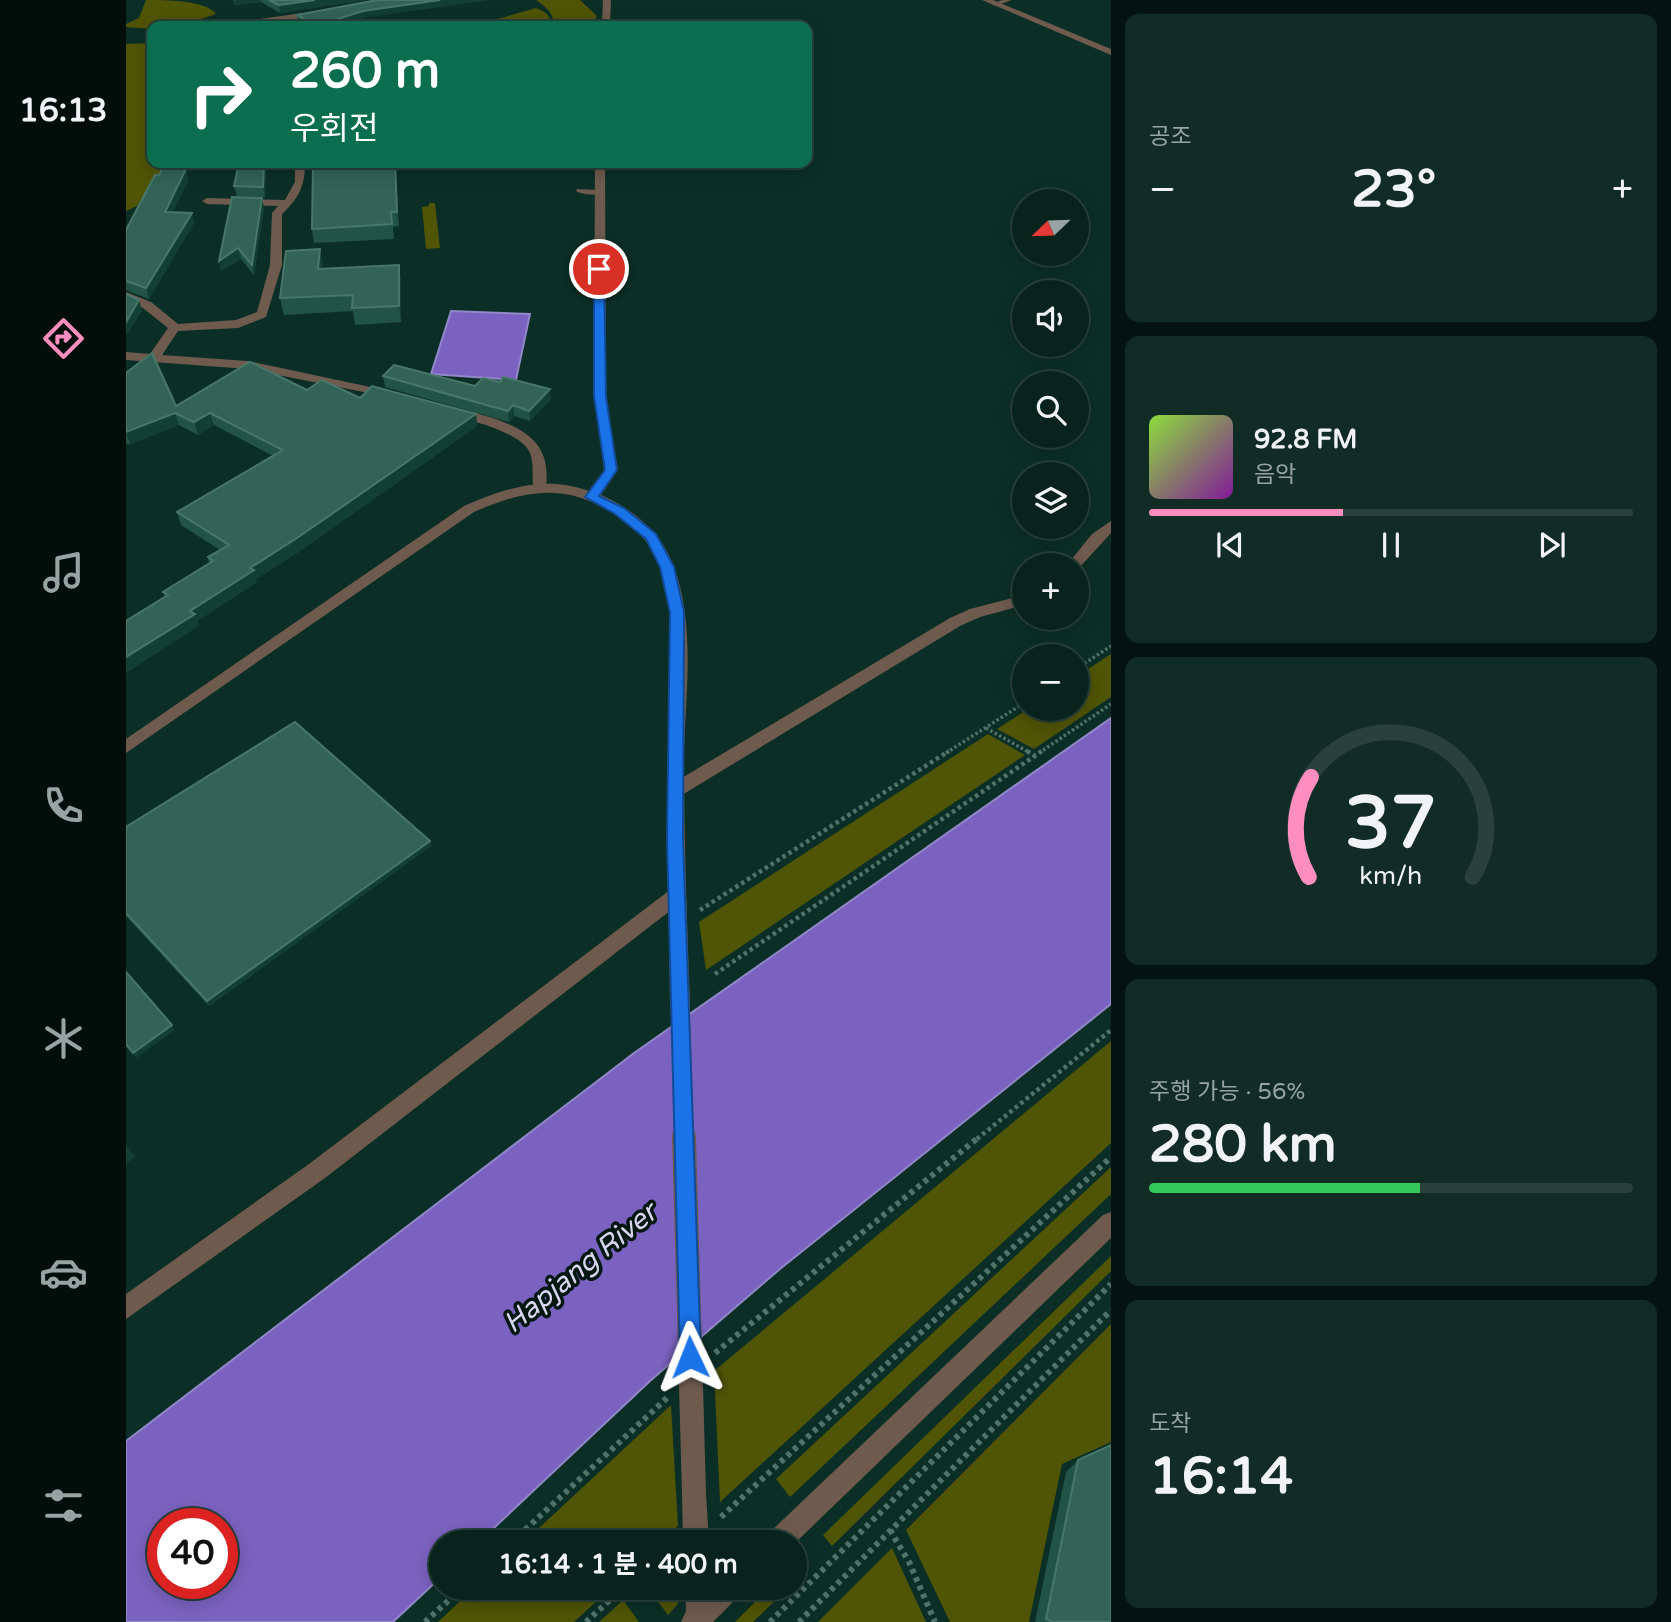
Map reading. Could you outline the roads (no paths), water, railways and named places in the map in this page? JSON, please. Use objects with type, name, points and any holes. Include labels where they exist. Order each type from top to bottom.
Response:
[{"type":"street","points":[[606,21],[607,0]]},
{"type":"street","points":[[991,2],[1111,52]]},
{"type":"street","points":[[254,21],[330,12]]},
{"type":"street","points":[[174,328],[238,324],[262,314],[276,265],[277,213],[293,198],[300,182],[300,168]]},
{"type":"street","points":[[592,497],[611,470],[600,397],[600,168]]},
{"type":"street","points":[[206,201],[286,204]]},
{"type":"street","points":[[126,296],[167,318],[174,328]]},
{"type":"street","points":[[154,358],[174,328]]},
{"type":"street","points":[[126,356],[247,365],[400,398]]},
{"type":"street","points":[[439,408],[505,428],[530,442],[537,452],[540,487]]},
{"type":"street","points":[[126,747],[469,509],[490,499],[540,487],[574,491],[620,511],[651,537],[667,567],[677,612],[677,895],[696,1530]]},
{"type":"street","points":[[1084,553],[1111,526]]},
{"type":"street","points":[[676,790],[955,622],[975,613],[1012,603]]},
{"type":"street","points":[[126,1308],[317,1171],[677,895]]},
{"type":"street","points":[[791,1530],[1111,1223]]},
{"type":"street","points":[[697,1619],[698,1600]]},
{"type":"street","points":[[697,1619],[717,1600]]},
{"type":"lane","points":[[991,2],[1009,0]]},
{"type":"lane","points":[[580,191],[599,191]]},
{"type":"water","points":[[451,311],[530,314],[516,380],[431,374]]},
{"type":"water","name":"Hapjang River","points":[[1111,718],[1111,1004],[780,1269],[650,1381],[492,1530],[429,1530],[429,1588],[393,1622],[126,1622],[126,1441],[634,1053]]}]
